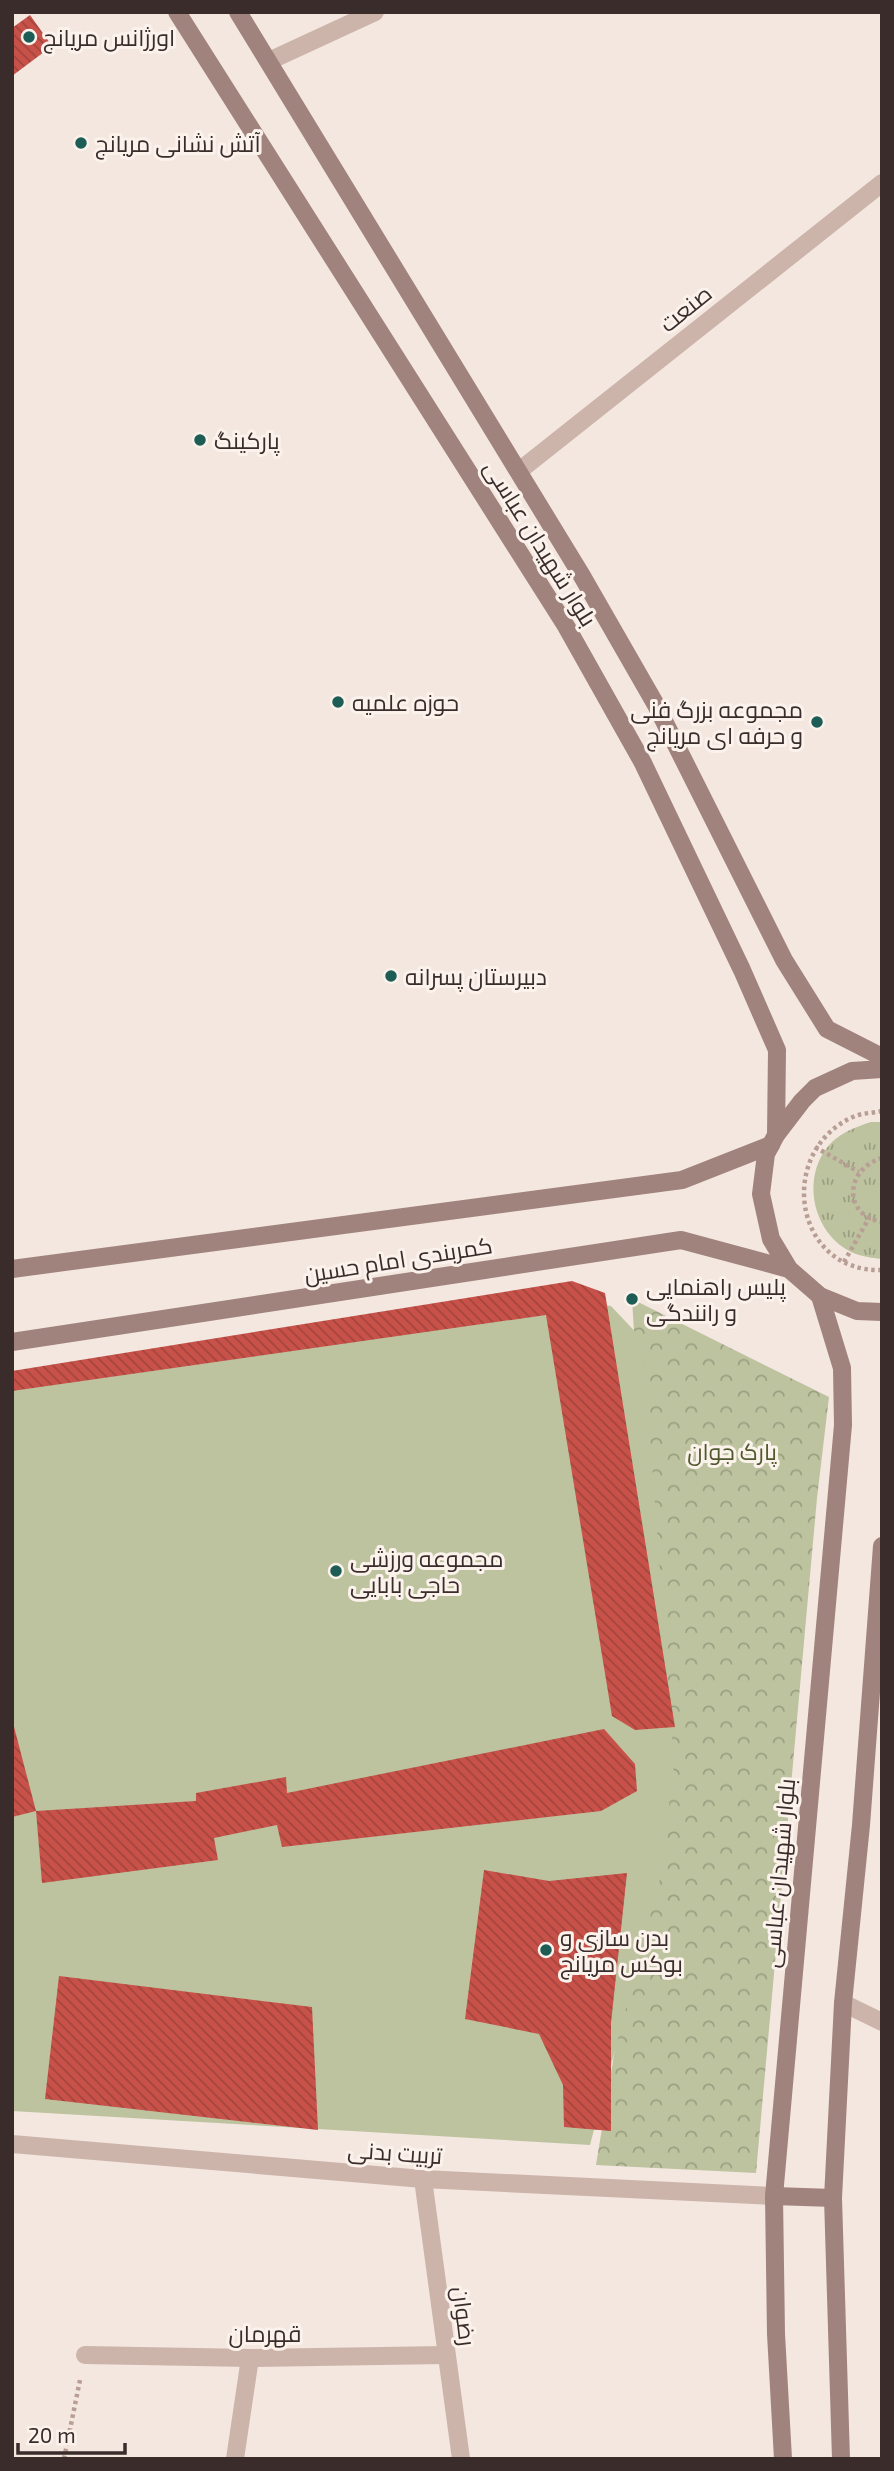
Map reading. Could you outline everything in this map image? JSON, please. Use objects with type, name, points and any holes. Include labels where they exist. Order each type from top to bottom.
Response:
[{"type":"main road","name":"بلوار شهیدان عباسی","points":[[177,12],[565,626],[643,763],[742,970],[777,1050],[773,1140]]},
{"type":"main road","name":"بلوار شهیدان عباسی","points":[[238,12],[519,471],[656,705],[784,960],[827,1029],[882,1057]]},
{"type":"main road","points":[[882,1069],[852,1071],[815,1088],[773,1140],[766,1154],[761,1194],[771,1238],[789,1269],[820,1296],[858,1311],[882,1312]]},
{"type":"main road","name":"کمربندی امام حسین","points":[[12,1269],[682,1180],[773,1140]]},
{"type":"main road","name":"کمربندی امام حسین","points":[[12,1342],[681,1240],[789,1269]]},
{"type":"main road","name":"بلوار شهیدان عباسی","points":[[783,2459],[776,2334],[774,2196],[842,1425],[842,1368],[820,1296]]},
{"type":"main road","points":[[841,2459],[834,2198],[843,2003],[861,1825],[882,1546]]},
{"type":"main road","points":[[774,2196],[834,2198]]},
{"type":"street","points":[[269,61],[375,12]]},
{"type":"street","name":"صنعت","points":[[519,471],[882,183]]},
{"type":"street","points":[[843,2003],[882,2022]]},
{"type":"street","name":"تربیت بدنی","points":[[12,2144],[423,2179],[774,2196]]},
{"type":"street","name":"رضوان","points":[[423,2179],[461,2459]]},
{"type":"street","name":"قهرمان","points":[[85,2355],[250,2358],[445,2355]]},
{"type":"street","points":[[235,2459],[250,2358]]},
{"type":"path","points":[[882,1111],[857,1115],[834,1128],[816,1147],[805,1171],[802,1198],[809,1224],[823,1246],[844,1262],[869,1271],[882,1270]]},
{"type":"path","points":[[816,1147],[859,1172]]},
{"type":"path","points":[[882,1158],[871,1162],[859,1172],[853,1187],[853,1197],[858,1208],[869,1218],[882,1222]]},
{"type":"path","points":[[844,1262],[869,1218]]},
{"type":"path","points":[[64,2459],[85,2355]]},
{"type":"green space","points":[[871,1122],[882,1122],[881,1259],[859,1255],[843,1247],[831,1236],[821,1222],[813,1189],[815,1172],[832,1142],[846,1132]]},
{"type":"green space","name":"مجموعه ورزشی حاجی بابایی","points":[[565,1299],[611,1306],[643,1340],[674,1764],[660,1879],[590,2145],[12,2111],[12,1378]]},
{"type":"green space","name":"پارک جوان","points":[[632,1299],[829,1397],[817,1498],[756,2173],[596,2165],[656,1798],[657,1705]]},
{"type":"building","name":"اورژانس مریانج","points":[[30,15],[52,46],[12,76],[12,28]]},
{"type":"building","points":[[572,1281],[605,1293],[675,1727],[635,1730],[612,1716],[546,1315],[12,1391],[12,1371]]},
{"type":"building","points":[[12,1719],[36,1811],[12,1817]]},
{"type":"building","points":[[604,1729],[635,1764],[637,1791],[601,1811],[282,1847],[277,1825],[214,1838],[218,1860],[42,1883],[36,1811],[196,1801],[196,1793],[286,1777],[287,1793]]},
{"type":"building","name":"بدن سازی و بوکس مریانج","points":[[484,1870],[549,1881],[627,1873],[611,2023],[611,2131],[564,2127],[563,2085],[539,2034],[465,2019]]},
{"type":"building","points":[[59,1976],[312,2007],[318,2130],[45,2099]]},
{"type":"place","name":"اورژانس مریانج","points":[[29,37]]},
{"type":"place","name":"آتش نشانی مریانج","points":[[81,143]]},
{"type":"place","name":"پارکینگ","points":[[200,440]]},
{"type":"place","name":"حوزه علمیه","points":[[338,702]]},
{"type":"place","name":"مجموعه بزرگ فنی و حرفه ای مریانج","points":[[817,722]]},
{"type":"place","name":"دبیرستان پسرانه","points":[[391,976]]},
{"type":"place","name":"پلیس راهنمایی و رانندگی","points":[[632,1299]]},
{"type":"place","name":"مجموعه ورزشی حاجی بابایی","points":[[336,1571]]},
{"type":"place","name":"بدن سازی و بوکس مریانج","points":[[546,1950]]}]
